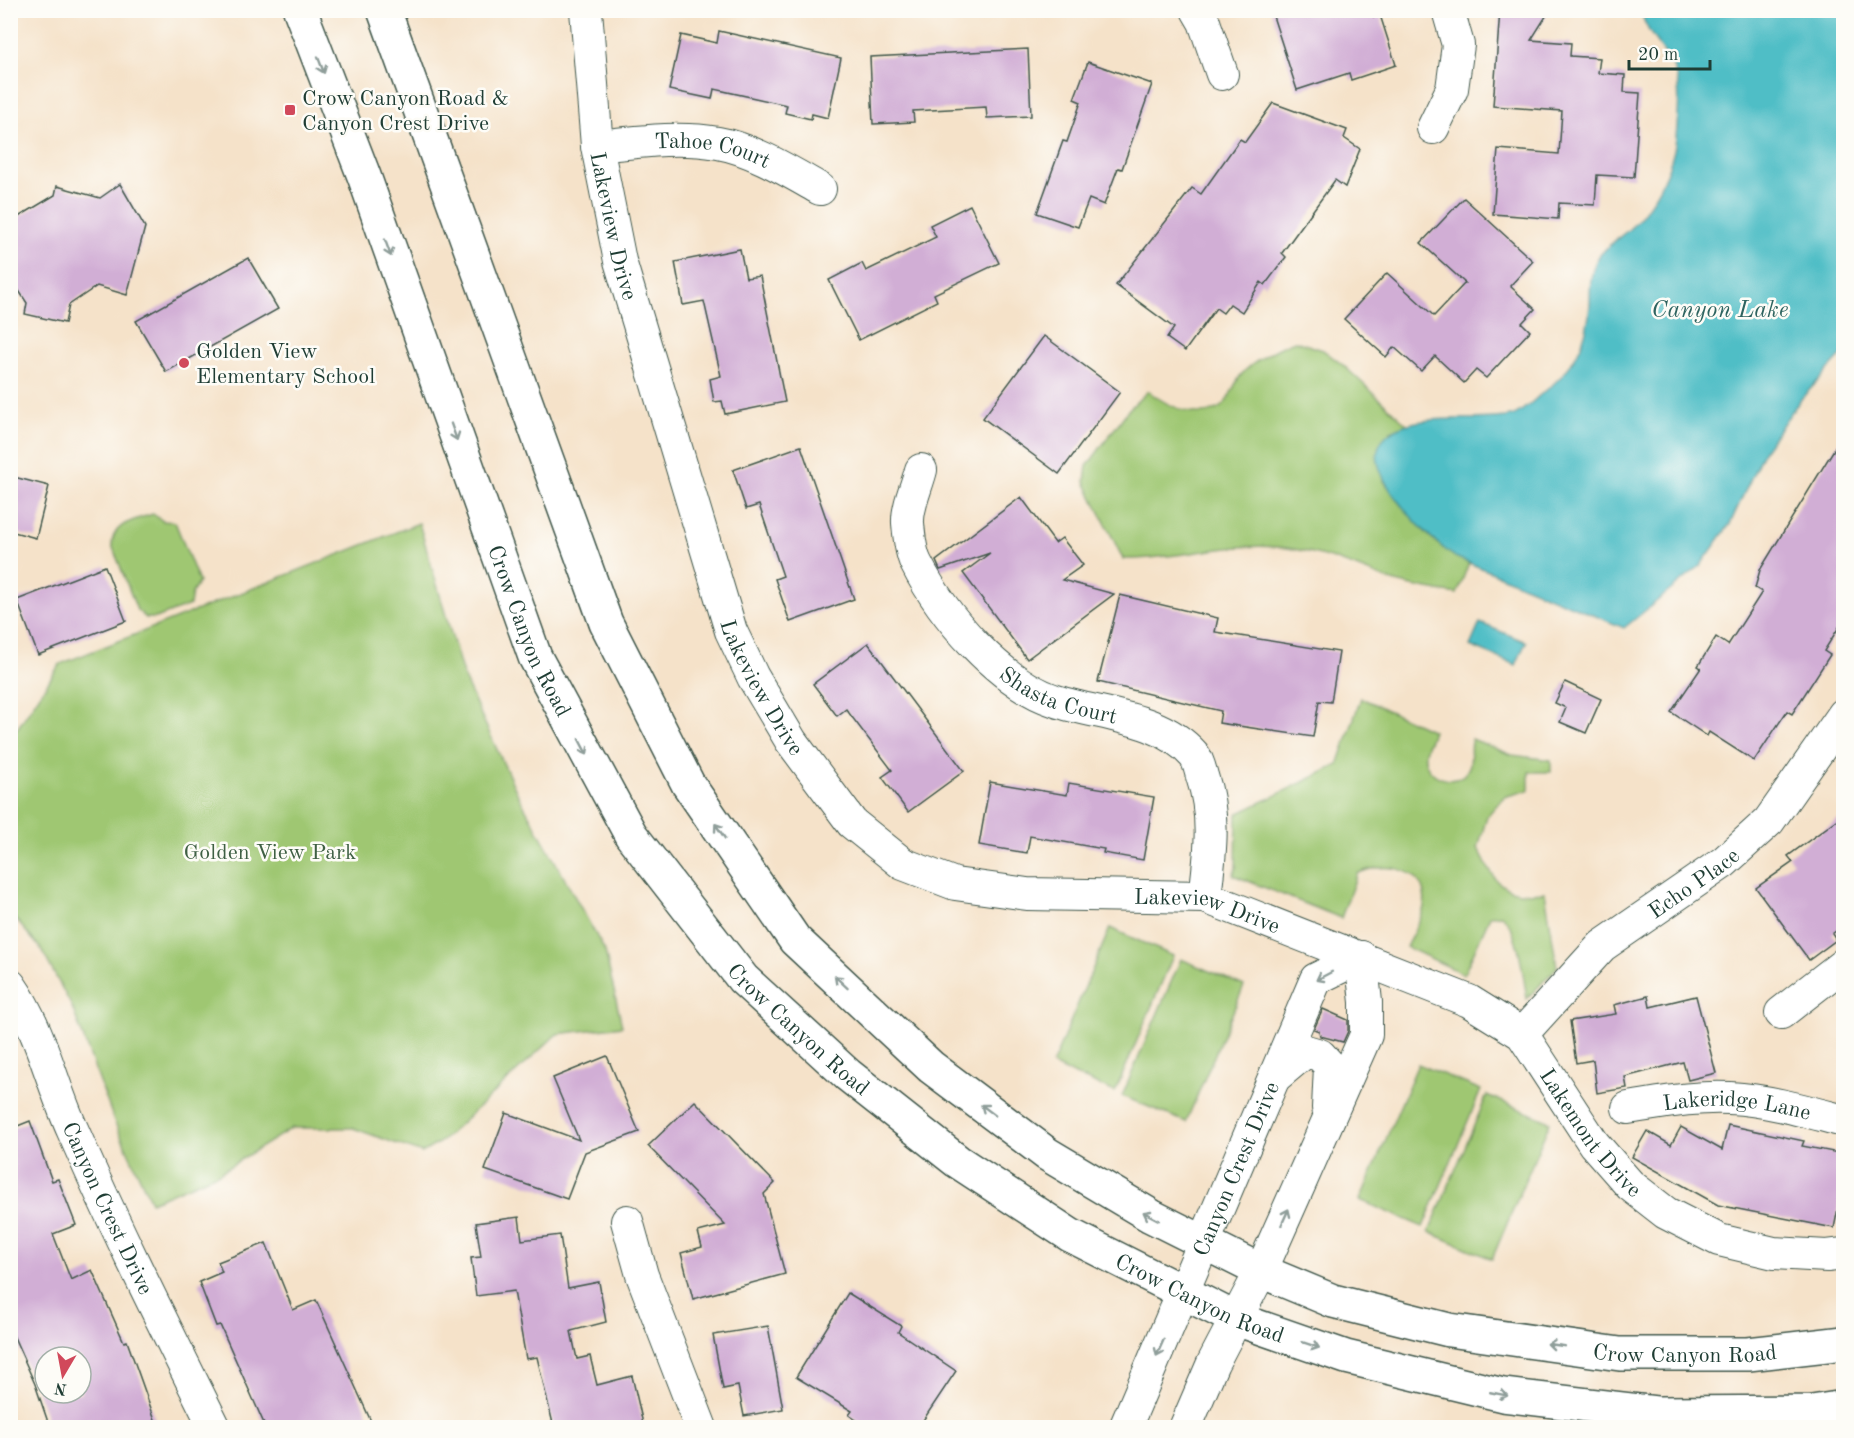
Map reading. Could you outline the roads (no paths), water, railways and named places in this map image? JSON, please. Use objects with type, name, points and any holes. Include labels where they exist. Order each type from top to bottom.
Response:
[{"type":"main road","name":"Crow Canyon Road","points":[[300,10],[363,176],[535,657],[631,835],[743,979],[848,1075],[966,1167],[1070,1235],[1236,1319],[1346,1357],[1503,1395],[1656,1413],[1812,1412],[1844,1407]]},
{"type":"main road","name":"Crow Canyon Road","points":[[384,10],[606,623],[688,784],[795,940],[931,1067],[1047,1154],[1150,1216],[1261,1271],[1333,1301],[1449,1330],[1620,1354],[1748,1354],[1844,1343]]},
{"type":"street","name":"Lakeview Drive","points":[[586,10],[597,146],[620,261],[731,632],[753,677],[791,741],[852,823],[903,864],[955,884],[1028,894],[1205,897],[1361,957]]},
{"type":"street","points":[[1197,10],[1204,22],[1222,74]]},
{"type":"street","points":[[1433,128],[1452,89],[1458,45],[1448,10]]},
{"type":"street","name":"Tahoe Court","points":[[597,146],[658,140],[719,143],[778,165],[820,189]]},
{"type":"street","name":"Shasta Court","points":[[921,470],[908,521],[915,561],[941,603],[972,640],[1012,679],[1054,700],[1129,719],[1167,732],[1196,756],[1209,795],[1212,830],[1205,897]]},
{"type":"street","name":"Echo Place","points":[[1522,1034],[1602,946],[1724,862],[1769,821],[1844,714]]},
{"type":"street","name":"Canyon Crest Drive","points":[[1125,1428],[1316,979],[1361,957]]},
{"type":"street","points":[[1185,1428],[1261,1271],[1366,1035],[1366,1002],[1361,957]]},
{"type":"street","name":"Lakemont Drive","points":[[1361,957],[1469,1001],[1522,1034],[1594,1144],[1630,1185],[1666,1213],[1719,1240],[1774,1253],[1827,1256],[1844,1254]]},
{"type":"street","points":[[1782,1013],[1844,964]]},
{"type":"street","name":"Canyon Crest Drive","points":[[10,985],[26,1008],[71,1128],[115,1225],[214,1428]]},
{"type":"street","points":[[1272,1079],[1306,1051],[1320,1054],[1330,1066],[1328,1121]]},
{"type":"street","name":"Lakeridge Lane","points":[[1628,1108],[1681,1100],[1729,1098],[1775,1103],[1844,1121]]},
{"type":"street","points":[[627,1221],[642,1275],[701,1428]]},
{"type":"water","name":"Canyon Lake","points":[[1641,11],[1843,11],[1844,353],[1801,399],[1764,450],[1730,524],[1700,566],[1624,628],[1455,557],[1430,537],[1389,488],[1377,455],[1381,442],[1392,431],[1406,425],[1441,419],[1497,418],[1515,415],[1561,377],[1576,356],[1589,318],[1590,287],[1597,259],[1607,247],[1636,223],[1652,201],[1666,174],[1674,149],[1678,108],[1677,77],[1670,61],[1649,31]]},
{"type":"water","points":[[1480,623],[1526,642],[1516,665],[1470,646]]},
{"type":"place","name":"Crow Canyon Road & Canyon Crest Drive","points":[[290,110]]},
{"type":"place","name":"Golden View Elementary School","points":[[184,363]]},
{"type":"park label","name":"Golden View Park","points":[[270,851]]}]
